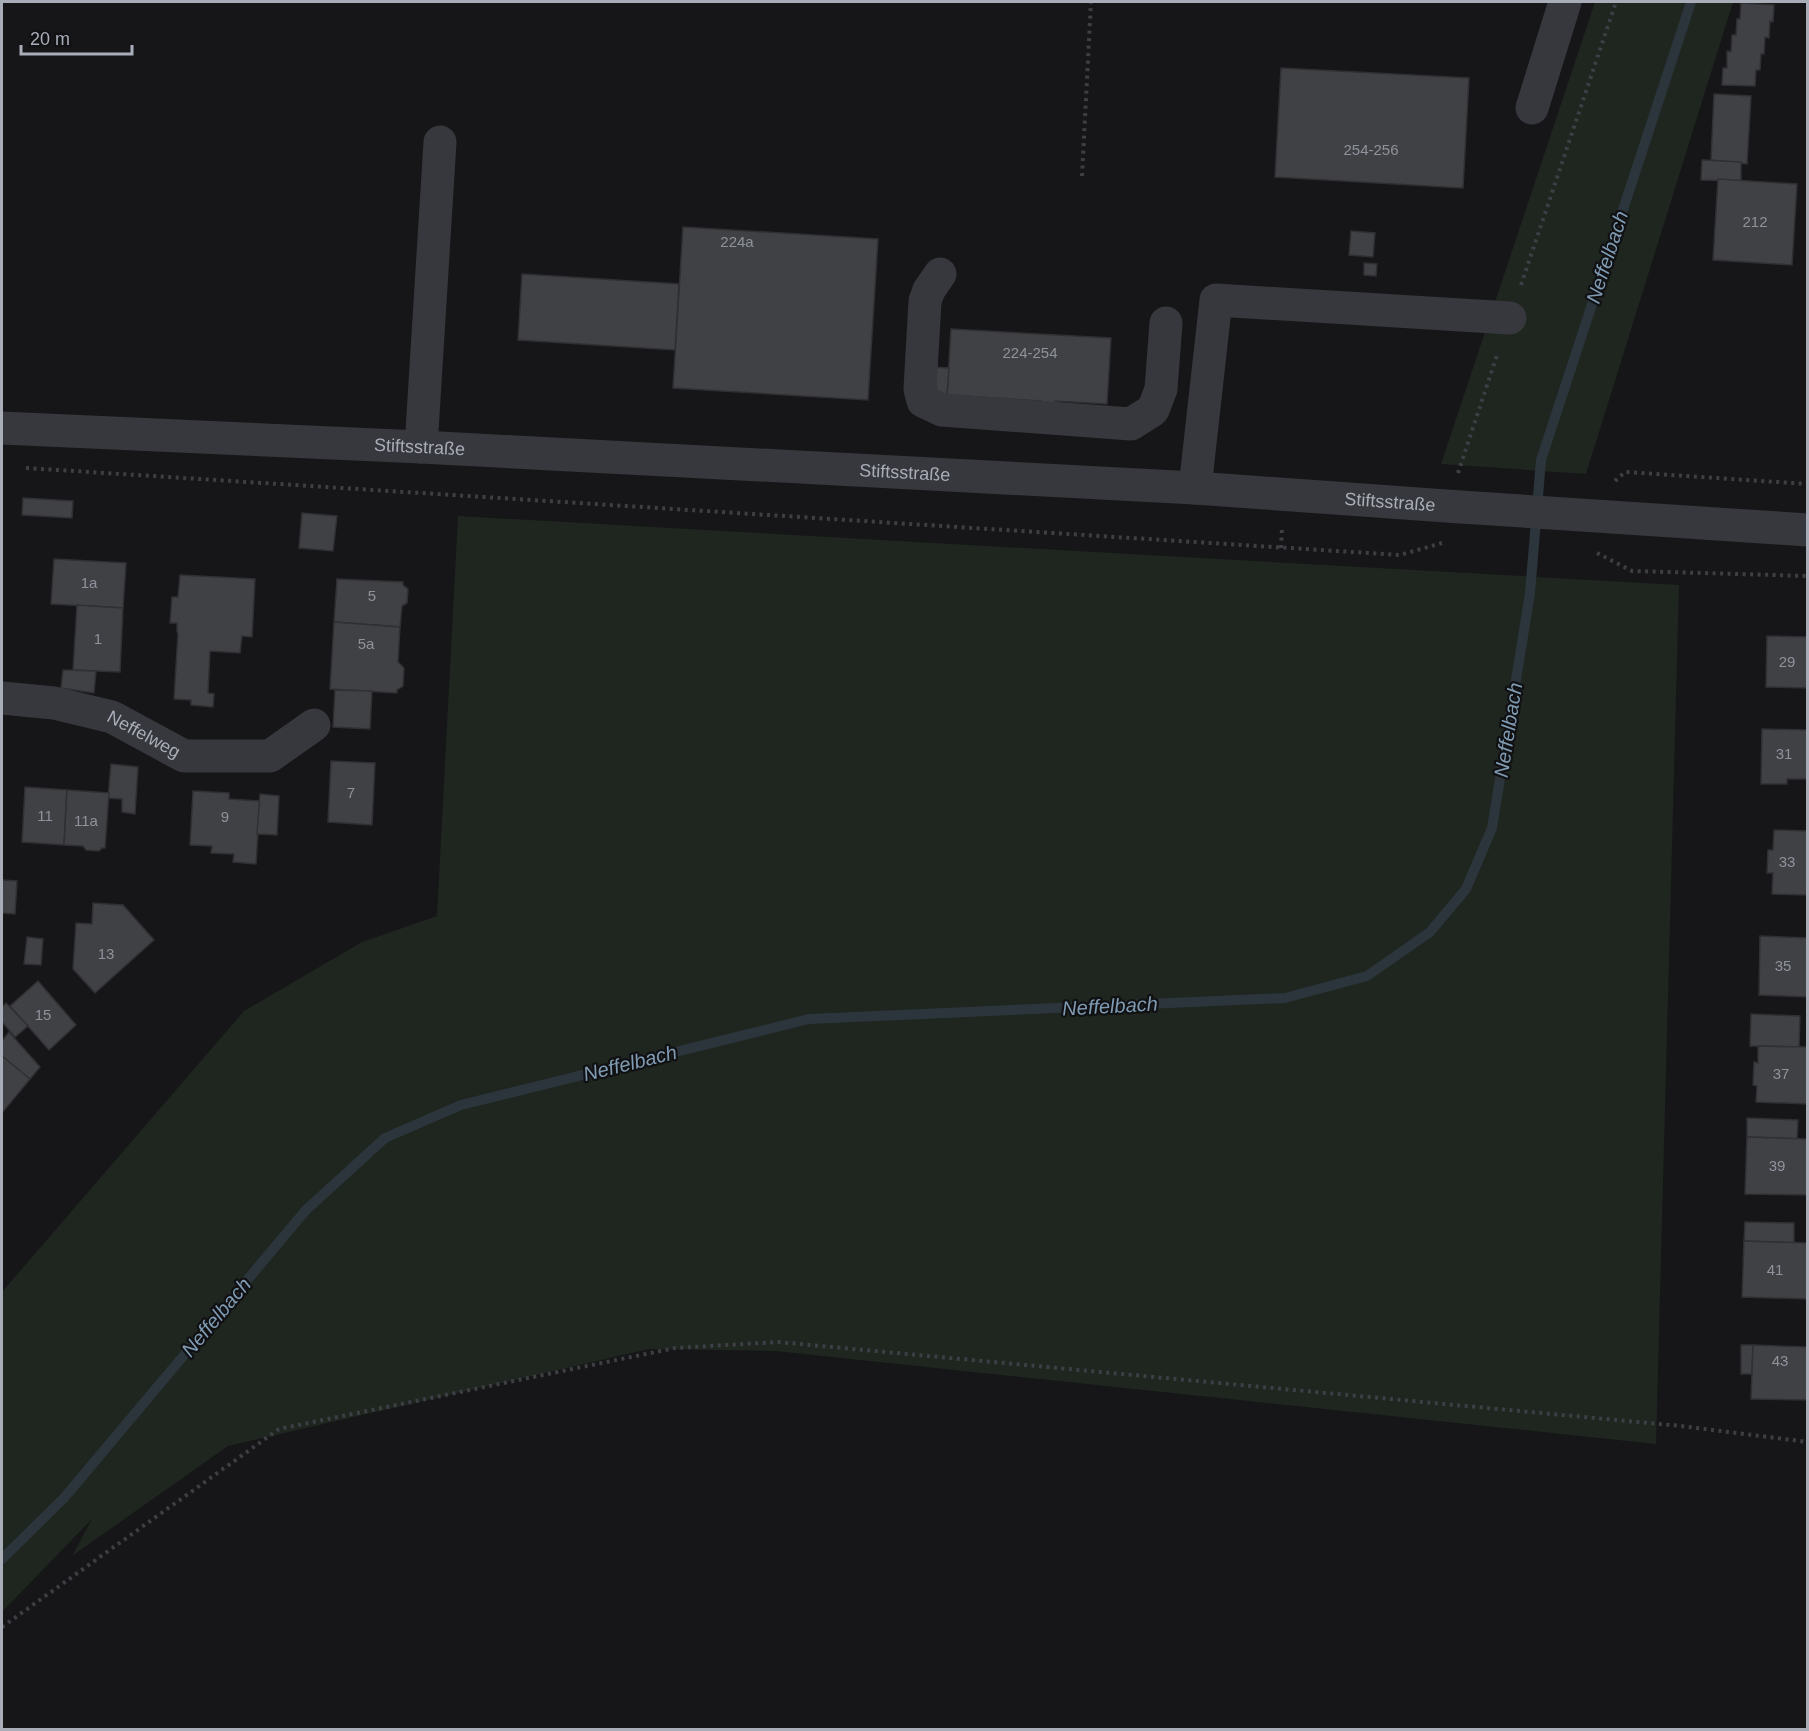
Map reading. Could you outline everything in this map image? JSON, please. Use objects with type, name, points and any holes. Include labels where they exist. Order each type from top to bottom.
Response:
[{"type":"street","points":[[1532,108],[1565,2]]},
{"type":"street","points":[[421,447],[441,142]]},
{"type":"street","points":[[940,274],[929,290],[925,301],[920,389],[923,401],[942,410],[1131,424],[1153,410],[1161,389],[1166,323]]},
{"type":"street","points":[[1195,488],[1216,300],[1510,318]]},
{"type":"street","name":"Stiftsstraße","points":[[2,428],[421,447],[1195,488],[1808,530]]},
{"type":"street","name":"Neffelweg","points":[[2,698],[54,703],[112,717],[184,756],[270,756],[314,725]]},
{"type":"path","points":[[1082,176],[1091,2]]},
{"type":"path","points":[[1446,507],[1616,2]]},
{"type":"path","points":[[25,468],[1400,555],[1445,542]]},
{"type":"path","points":[[1580,514],[1625,471],[1808,484]]},
{"type":"path","points":[[1593,551],[1632,571],[1808,576]]},
{"type":"path","points":[[2,1627],[279,1429],[675,1348],[778,1342],[1680,1426],[1808,1442]]},
{"type":"shaded area","points":[[1595,2],[1733,2],[1586,474],[1441,464]]},
{"type":"shaded area","points":[[458,516],[1679,585],[1656,1444],[775,1351],[649,1349],[228,1446],[72,1556],[92,1519],[2,1612],[2,1292],[244,1011],[362,942],[437,916]]},
{"type":"building","points":[[1741,3],[1774,5],[1773,22],[1770,21],[1769,38],[1765,37],[1764,54],[1761,54],[1760,70],[1756,70],[1755,86],[1722,85],[1723,68],[1727,68],[1727,51],[1731,52],[1732,35],[1736,35]]},
{"type":"building","points":[[1281,68],[1469,78],[1463,188],[1275,177]]},
{"type":"building","points":[[1714,94],[1751,96],[1747,164],[1711,160]]},
{"type":"building","points":[[1702,160],[1741,162],[1741,181],[1701,180]]},
{"type":"building","points":[[1718,179],[1797,184],[1792,265],[1713,260]]},
{"type":"building","points":[[683,227],[878,239],[868,400],[673,388]]},
{"type":"building","points":[[1351,231],[1375,233],[1373,257],[1349,255]]},
{"type":"building","points":[[1364,263],[1377,264],[1376,276],[1364,275]]},
{"type":"building","points":[[522,274],[679,284],[675,350],[518,340]]},
{"type":"building","points":[[951,329],[1111,338],[1107,404],[1055,401],[1055,406],[1041,405],[1041,401],[947,395]]},
{"type":"building","points":[[930,367],[949,368],[947,395],[938,394]]},
{"type":"building","points":[[23,498],[73,501],[72,518],[22,515]]},
{"type":"building","points":[[302,513],[337,516],[333,551],[299,548]]},
{"type":"building","points":[[54,559],[126,563],[123,608],[51,604]]},
{"type":"building","points":[[180,575],[255,579],[252,637],[242,636],[240,653],[210,651],[208,693],[214,694],[213,707],[191,705],[191,700],[174,699],[178,633],[177,623],[170,623],[172,597],[178,597]]},
{"type":"building","points":[[337,579],[403,582],[408,589],[407,603],[402,606],[400,627],[334,622]]},
{"type":"building","points":[[77,605],[123,608],[120,672],[73,670]]},
{"type":"building","points":[[334,622],[400,627],[398,662],[404,668],[403,686],[397,690],[397,693],[330,689]]},
{"type":"building","points":[[1767,636],[1808,637],[1808,688],[1766,687]]},
{"type":"building","points":[[63,670],[96,671],[94,693],[61,688]]},
{"type":"building","points":[[335,690],[372,691],[370,729],[333,727]]},
{"type":"building","points":[[1762,729],[1808,730],[1808,779],[1787,779],[1787,784],[1761,784]]},
{"type":"building","points":[[331,761],[375,763],[372,825],[328,822]]},
{"type":"building","points":[[111,764],[138,767],[135,814],[122,812],[122,799],[108,798]]},
{"type":"building","points":[[25,787],[67,790],[64,845],[22,842]]},
{"type":"building","points":[[67,790],[109,793],[105,848],[99,851],[86,850],[83,846],[64,845]]},
{"type":"building","points":[[193,791],[229,793],[229,799],[260,801],[256,864],[233,862],[234,854],[211,853],[212,846],[190,845]]},
{"type":"building","points":[[260,794],[279,796],[277,835],[257,834]]},
{"type":"building","points":[[1774,830],[1808,831],[1808,895],[1772,894],[1773,873],[1767,873],[1768,850],[1773,850]]},
{"type":"building","points":[[2,880],[17,881],[15,914],[2,913]]},
{"type":"building","points":[[93,903],[123,905],[154,940],[95,993],[73,969],[76,923],[92,924]]},
{"type":"building","points":[[1760,936],[1808,938],[1807,997],[1759,995]]},
{"type":"building","points":[[27,937],[43,939],[41,965],[24,964]]},
{"type":"building","points":[[38,981],[76,1025],[49,1050],[10,1006]]},
{"type":"building","points":[[6,1003],[28,1026],[15,1037],[2,1022],[2,1007]]},
{"type":"building","points":[[1751,1014],[1800,1016],[1799,1047],[1750,1046]]},
{"type":"building","points":[[9,1032],[40,1067],[30,1079],[2,1056],[2,1041]]},
{"type":"building","points":[[1758,1046],[1808,1047],[1808,1104],[1756,1102],[1757,1086],[1753,1085],[1754,1062],[1758,1063]]},
{"type":"building","points":[[2,1056],[30,1079],[2,1113]]},
{"type":"building","points":[[1747,1118],[1798,1120],[1797,1139],[1747,1137]]},
{"type":"building","points":[[1747,1137],[1808,1139],[1808,1195],[1745,1194]]},
{"type":"building","points":[[1745,1222],[1794,1223],[1794,1243],[1744,1241]]},
{"type":"building","points":[[1744,1241],[1808,1243],[1808,1299],[1742,1297]]},
{"type":"building","points":[[1741,1345],[1753,1345],[1752,1374],[1741,1374]]},
{"type":"building","points":[[1753,1345],[1808,1347],[1808,1400],[1751,1399]]},
{"type":"waterway","name":"Neffelbach","points":[[2,1559],[64,1498],[306,1210],[385,1138],[461,1105],[809,1019],[1285,998],[1367,976],[1430,932],[1466,889],[1492,828],[1530,593],[1541,460],[1691,2]]}]
